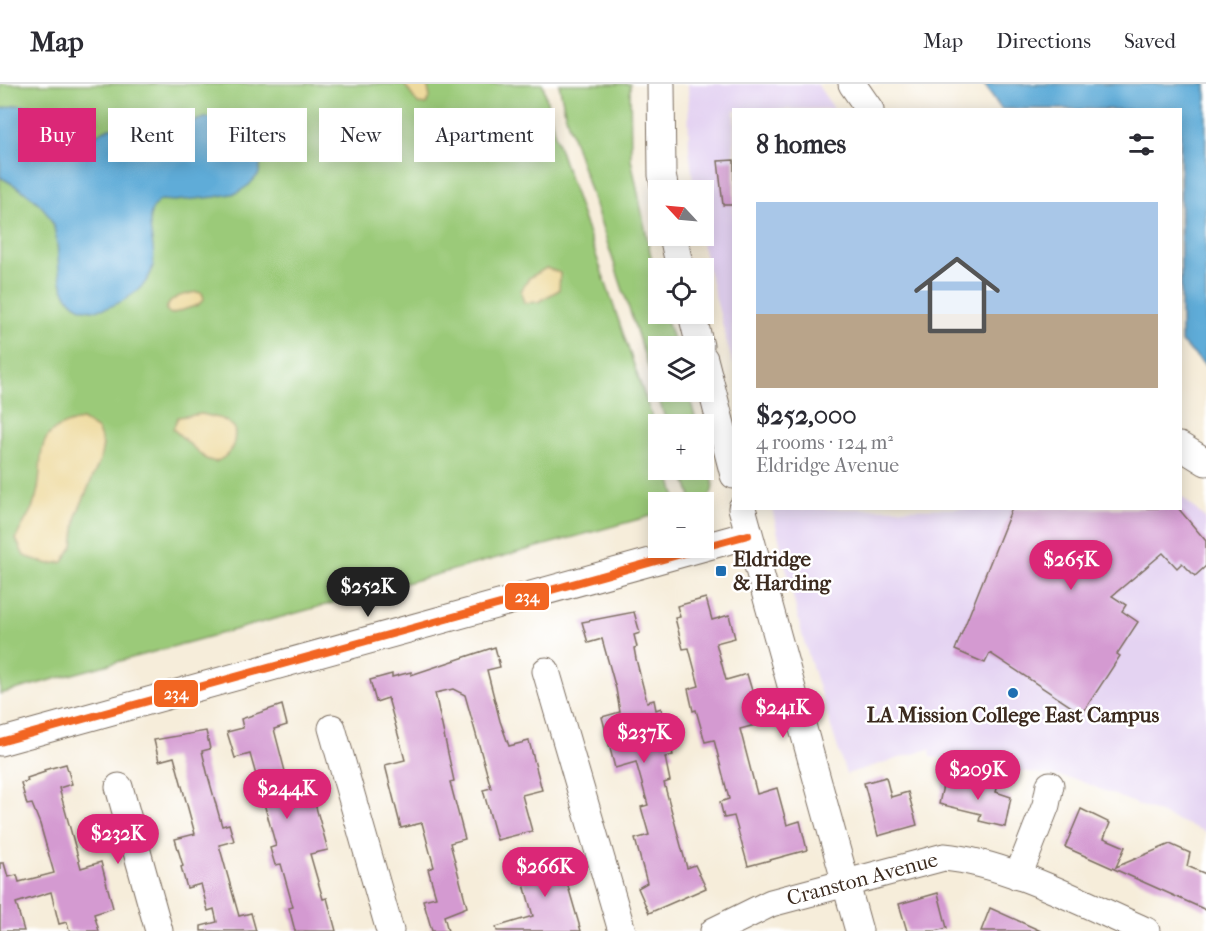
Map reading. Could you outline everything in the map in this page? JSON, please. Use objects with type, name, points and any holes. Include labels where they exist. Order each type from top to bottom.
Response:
[{"type":"street","points":[[661,84],[663,180]]},
{"type":"street","points":[[852,84],[869,108]]},
{"type":"street","points":[[714,397],[732,467]]},
{"type":"street","points":[[1182,447],[1206,462]]},
{"type":"street","points":[[742,510],[859,931]]},
{"type":"street","points":[[0,742],[748,535]]},
{"type":"street","points":[[546,671],[622,931]]},
{"type":"street","points":[[332,728],[390,931]]},
{"type":"street","points":[[1018,876],[1046,805],[1050,785]]},
{"type":"street","points":[[119,787],[159,931]]},
{"type":"street","name":"Cranston Avenue","points":[[714,931],[771,903],[944,857],[968,859],[1018,876],[1146,931]]},
{"type":"shaded area","points":[[688,84],[817,84],[833,108],[732,108],[732,362],[714,291],[714,258],[706,258],[703,246],[714,246],[714,180],[693,180],[689,149]]},
{"type":"shaded area","name":"LA Mission College East Campus","points":[[1182,497],[1206,519],[1206,832],[1075,779],[931,757],[930,749],[846,774],[803,638],[772,510],[1182,510]]},
{"type":"green space","points":[[0,84],[543,84],[549,108],[414,108],[414,162],[555,162],[555,136],[651,414],[648,414],[648,480],[671,480],[674,492],[648,492],[648,517],[0,694]]},
{"type":"green space","points":[[559,84],[630,84],[631,159],[651,258],[648,258],[648,324],[668,324],[672,336],[648,336],[648,366],[566,117]]},
{"type":"green space","points":[[660,402],[691,402],[694,414],[664,414]]},
{"type":"green space","points":[[685,480],[713,480],[711,492],[690,492]]},
{"type":"sand","points":[[404,84],[427,84],[430,97],[426,105],[418,104]]},
{"type":"sand","points":[[546,268],[560,273],[559,290],[538,302],[524,303],[521,291],[529,278]]},
{"type":"sand","points":[[196,292],[202,293],[204,299],[198,305],[171,314],[166,310],[174,299]]},
{"type":"sand","points":[[202,414],[222,419],[234,427],[235,438],[232,448],[229,453],[215,462],[206,459],[173,429],[178,417]]},
{"type":"sand","points":[[82,420],[98,430],[103,445],[100,460],[77,514],[73,546],[63,562],[49,564],[24,556],[16,539],[38,491],[45,441],[52,432],[64,425]]},
{"type":"water","points":[[984,84],[1206,84],[1206,366],[1182,343],[1182,108],[1000,108]]},
{"type":"water","points":[[16,105],[34,108],[18,108],[18,162],[96,162],[96,135],[108,129],[108,162],[195,162],[195,121],[207,118],[207,162],[261,162],[259,174],[237,193],[174,201],[161,200],[153,208],[150,218],[154,253],[153,266],[148,278],[138,290],[119,303],[98,310],[87,309],[78,306],[70,299],[63,288],[59,273],[57,241],[53,225],[44,209],[31,196],[0,177],[0,109]]},
{"type":"building","points":[[732,160],[732,205],[723,205],[718,161]]},
{"type":"building","points":[[1011,510],[1180,510],[1206,541],[1206,566],[1195,576],[1182,563],[1177,568],[1163,553],[1112,596],[1126,605],[1122,611],[1138,622],[1117,654],[1120,656],[1082,714],[990,653],[985,663],[955,650]]},
{"type":"building","points":[[706,598],[712,620],[729,615],[735,638],[716,643],[726,680],[747,674],[753,694],[759,724],[740,729],[757,794],[777,788],[787,825],[800,821],[807,850],[748,866],[734,816],[724,818],[720,802],[729,799],[714,740],[705,742],[696,710],[693,711],[688,689],[699,686],[689,648],[683,649],[675,618],[680,617],[677,606]]},
{"type":"building","points":[[634,612],[640,633],[634,635],[637,647],[634,648],[647,702],[654,700],[656,710],[661,708],[673,755],[665,757],[670,781],[664,783],[687,868],[695,865],[706,888],[649,913],[638,888],[647,883],[635,839],[649,835],[641,807],[648,805],[636,762],[615,768],[602,717],[620,712],[616,689],[602,639],[588,643],[582,622]]},
{"type":"building","points":[[495,647],[500,667],[487,670],[500,721],[509,746],[529,741],[542,790],[522,795],[532,831],[497,840],[483,790],[491,788],[465,695],[453,689],[435,693],[454,781],[450,782],[465,839],[450,843],[467,907],[444,916],[448,931],[432,931],[423,900],[436,897],[428,869],[434,867],[422,823],[401,828],[385,765],[405,760],[388,698],[376,702],[370,680],[392,674],[392,677],[411,672],[411,675]]},
{"type":"building","points":[[282,705],[287,725],[274,729],[294,806],[314,800],[328,850],[310,854],[323,899],[327,898],[336,931],[295,931],[289,908],[293,907],[281,864],[275,865],[270,848],[276,846],[250,754],[235,758],[227,732],[243,728],[241,719]]},
{"type":"building","points":[[206,731],[210,749],[202,751],[208,776],[222,826],[229,824],[234,841],[219,845],[239,916],[251,913],[256,931],[201,931],[201,926],[217,922],[214,909],[208,911],[201,884],[187,888],[181,867],[183,866],[175,839],[195,834],[174,757],[159,761],[154,740]]},
{"type":"building","points":[[66,764],[72,784],[59,788],[81,868],[101,862],[113,908],[94,914],[99,931],[69,931],[67,922],[59,924],[51,892],[16,903],[24,931],[0,931],[0,863],[4,863],[8,877],[17,875],[19,882],[54,873],[40,824],[32,804],[27,805],[21,783],[28,781],[27,778],[45,772],[44,770]]},
{"type":"building","points":[[886,777],[891,797],[908,792],[917,825],[878,836],[864,783]]},
{"type":"building","points":[[982,778],[999,781],[996,792],[1011,797],[1005,827],[979,821],[981,814],[939,804],[944,781],[980,789]]},
{"type":"building","points":[[1081,809],[1110,823],[1104,838],[1125,847],[1116,867],[1170,844],[1190,853],[1187,866],[1206,874],[1206,910],[1065,847]]},
{"type":"building","points":[[546,856],[548,865],[561,862],[581,931],[497,931],[496,927],[533,916],[523,881],[515,883],[511,866]]},
{"type":"building","points":[[938,893],[947,928],[935,931],[907,931],[899,904]]},
{"type":"building","points":[[990,908],[1041,931],[981,931]]},
{"type":"transit line","name":"234","points":[[714,544],[748,535]]},
{"type":"transit line","name":"234","points":[[0,742],[667,558]]},
{"type":"place","name":"Eldridge & Harding","points":[[721,571]]},
{"type":"place","name":"LA Mission College East Campus","points":[[1013,693]]}]
